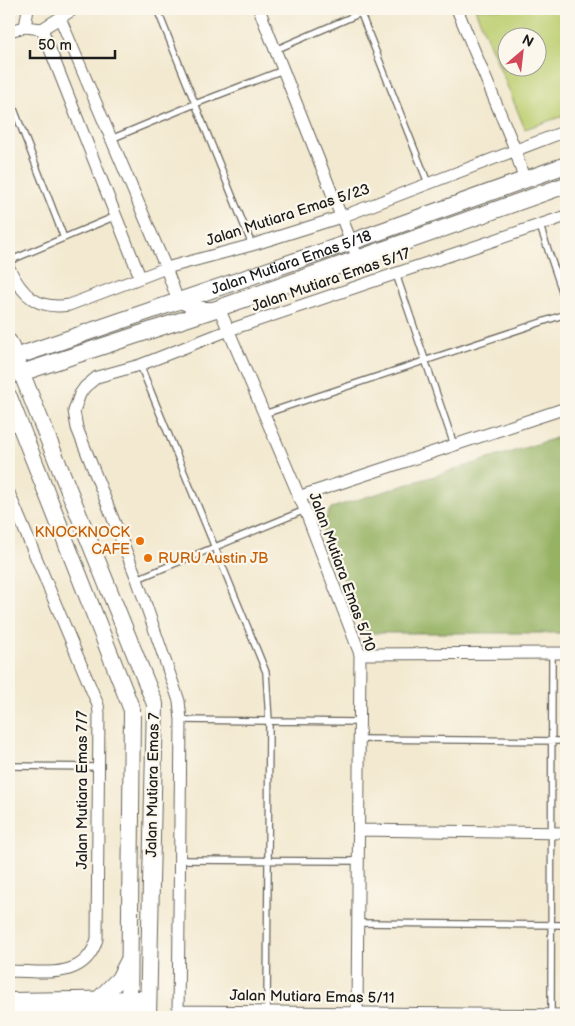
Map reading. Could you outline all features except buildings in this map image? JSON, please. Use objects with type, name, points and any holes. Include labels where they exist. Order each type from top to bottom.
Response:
[{"type":"street","points":[[25,27],[28,9]]},
{"type":"street","points":[[9,31],[25,27],[42,29],[74,9]]},
{"type":"street","points":[[259,9],[358,259]]},
{"type":"street","points":[[457,9],[514,149],[524,179]]},
{"type":"street","points":[[60,18],[166,268],[178,301],[190,307],[219,308]]},
{"type":"street","points":[[42,29],[140,278]]},
{"type":"street","name":"Jalan Mutiara Emas 5/23","points":[[9,268],[19,288],[37,302],[45,305],[69,305],[166,268],[252,245],[341,216],[514,149],[566,131]]},
{"type":"street","name":"Jalan Mutiara Emas 5/18","points":[[12,364],[178,301],[351,242],[566,165]]},
{"type":"street","name":"Jalan Mutiara Emas 5/18","points":[[12,364],[219,308],[566,185]]},
{"type":"street","name":"Jalan Mutiara Emas 5/17","points":[[178,1014],[181,720],[178,697],[137,579],[76,428],[74,418],[76,404],[84,387],[106,373],[140,365],[229,330],[566,216]]},
{"type":"street","name":"Jalan Mutiara Emas 5/10","points":[[219,308],[305,510],[360,654],[357,1015]]},
{"type":"street","name":"Jalan Mutiara Emas 7","points":[[12,364],[155,704],[148,1009]]},
{"type":"street","name":"Jalan Mutiara Emas 7","points":[[9,397],[132,710],[129,1010]]},
{"type":"street","points":[[298,497],[566,408]]},
{"type":"street","name":"Jalan Mutiara Emas 7/7","points":[[9,493],[12,507],[99,708],[98,939],[94,950],[86,960],[67,971],[9,971]]},
{"type":"street","points":[[360,654],[566,653]]},
{"type":"street","points":[[358,830],[566,833]]},
{"type":"street","points":[[99,999],[119,979],[130,958]]},
{"type":"street","points":[[9,1001],[99,999],[129,1010]]},
{"type":"street","points":[[9,1016],[88,1016],[148,1009]]},
{"type":"street","name":"Jalan Mutiara Emas 5/11","points":[[178,1014],[267,1012],[357,1015],[566,1015]]},
{"type":"lane","points":[[156,9],[252,245]]},
{"type":"lane","points":[[275,50],[360,11],[370,9]]},
{"type":"lane","points":[[360,11],[428,183]]},
{"type":"lane","points":[[111,139],[283,70]]},
{"type":"lane","points":[[9,96],[64,238]]},
{"type":"lane","points":[[9,261],[116,216]]},
{"type":"lane","points":[[540,226],[566,304]]},
{"type":"lane","points":[[396,274],[454,446]]},
{"type":"lane","points":[[264,414],[566,314]]},
{"type":"lane","points":[[140,365],[265,668],[269,721],[267,1012]]},
{"type":"lane","points":[[137,579],[305,510]]},
{"type":"lane","points":[[545,1015],[551,925],[552,653]]},
{"type":"lane","points":[[181,720],[359,722]]},
{"type":"lane","points":[[359,739],[566,741]]},
{"type":"lane","points":[[9,766],[99,767]]},
{"type":"lane","points":[[180,860],[358,861]]},
{"type":"lane","points":[[358,923],[566,925]]},
{"type":"green space","points":[[475,9],[566,9],[566,115],[525,129],[504,78],[548,78],[548,28],[498,28],[498,64]]},
{"type":"green space","points":[[566,435],[566,633],[366,633],[321,526],[331,508]]},
{"type":"place","name":"KNOCKNOCK CAFE","points":[[140,541]]},
{"type":"place","name":"RURU Austin JB","points":[[148,558]]}]
